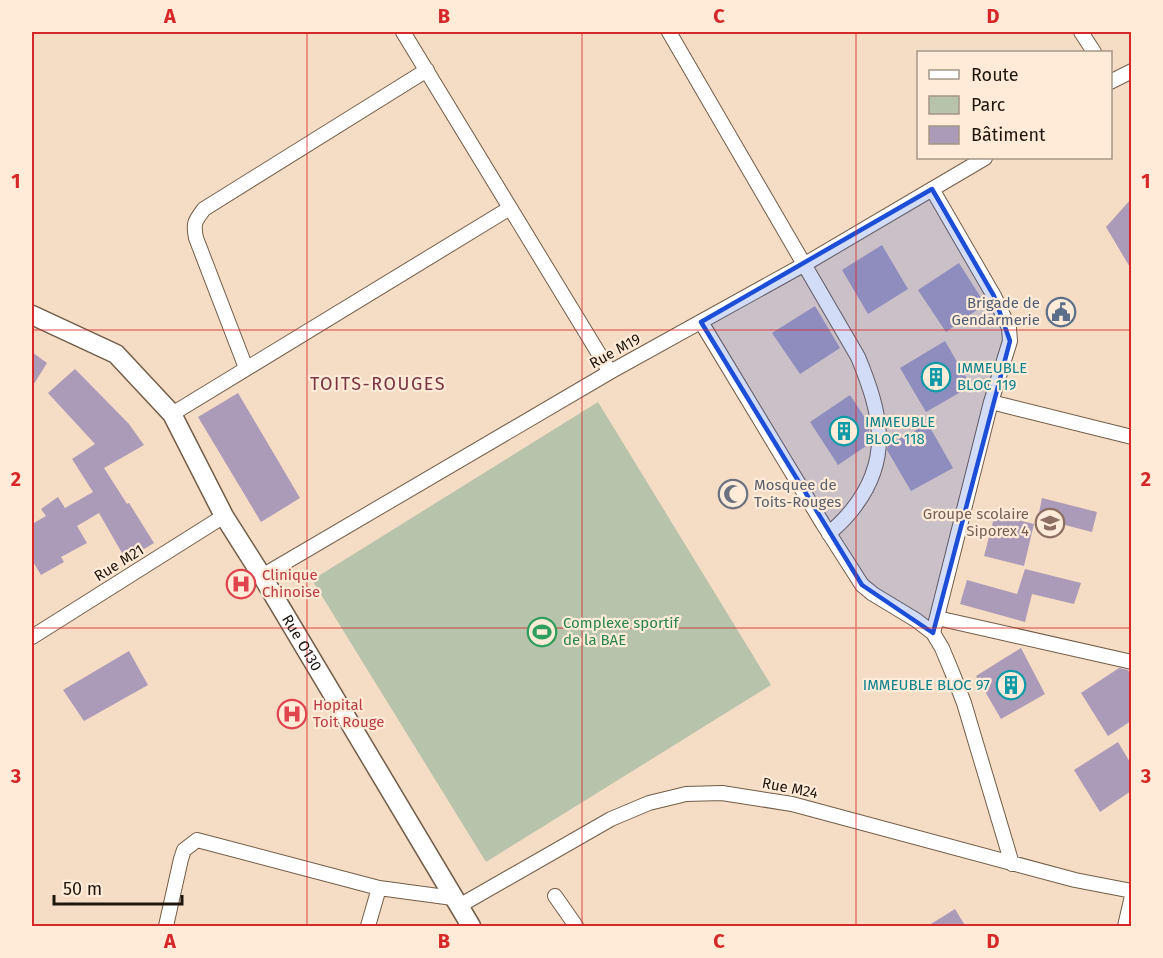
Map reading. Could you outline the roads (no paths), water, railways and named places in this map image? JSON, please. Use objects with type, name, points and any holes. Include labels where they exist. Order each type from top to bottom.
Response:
[{"type":"street","points":[[403,32],[610,372]]},
{"type":"street","points":[[669,32],[858,357],[874,405],[880,438],[875,471],[852,511],[829,534]]},
{"type":"street","points":[[1081,32],[1093,51]]},
{"type":"street","points":[[246,368],[196,238],[195,221],[204,209],[427,70]]},
{"type":"street","points":[[1112,80],[1131,71]]},
{"type":"street","name":"Rue M19","points":[[262,576],[610,372],[805,264],[983,159]]},
{"type":"street","points":[[932,189],[994,296],[1009,328],[1010,341],[991,402],[933,633]]},
{"type":"street","points":[[172,414],[510,208]]},
{"type":"street","name":"Rue O130","points":[[32,315],[116,354],[172,414],[224,516],[471,927]]},
{"type":"street","points":[[701,322],[862,585],[933,633],[942,648],[964,704],[1012,864]]},
{"type":"street","points":[[991,402],[1131,437]]},
{"type":"street","name":"Rue M21","points":[[32,637],[224,516]]},
{"type":"street","points":[[937,618],[1131,662]]},
{"type":"street","name":"Rue M24","points":[[456,902],[611,819],[649,803],[686,795],[722,793],[792,804],[1012,864],[1131,891]]},
{"type":"street","points":[[166,927],[184,850],[197,840],[379,888],[456,902]]},
{"type":"street","points":[[368,927],[379,888]]},
{"type":"street","points":[[555,896],[576,927]]},
{"type":"street","points":[[1125,927],[1131,896]]},
{"type":"place","name":"Brigade de Gendarmerie","points":[[1061,312]]},
{"type":"place","name":"IMMEUBLE BLOC 119","points":[[936,377]]},
{"type":"place","name":"IMMEUBLE BLOC 118","points":[[844,431]]},
{"type":"place","name":"Mosquee de Toits-Rouges","points":[[733,494]]},
{"type":"place","name":"Groupe scolaire Siporex 4","points":[[1050,523]]},
{"type":"place","name":"Clinique Chinoise","points":[[241,584]]},
{"type":"place","name":"Complexe sportif de la BAE","points":[[542,632]]},
{"type":"place","name":"IMMEUBLE BLOC 97","points":[[1011,685]]},
{"type":"place","name":"Hopital Toit Rouge","points":[[292,714]]},
{"type":"district","name":"TOITS-ROUGES","points":[[378,384]]}]
